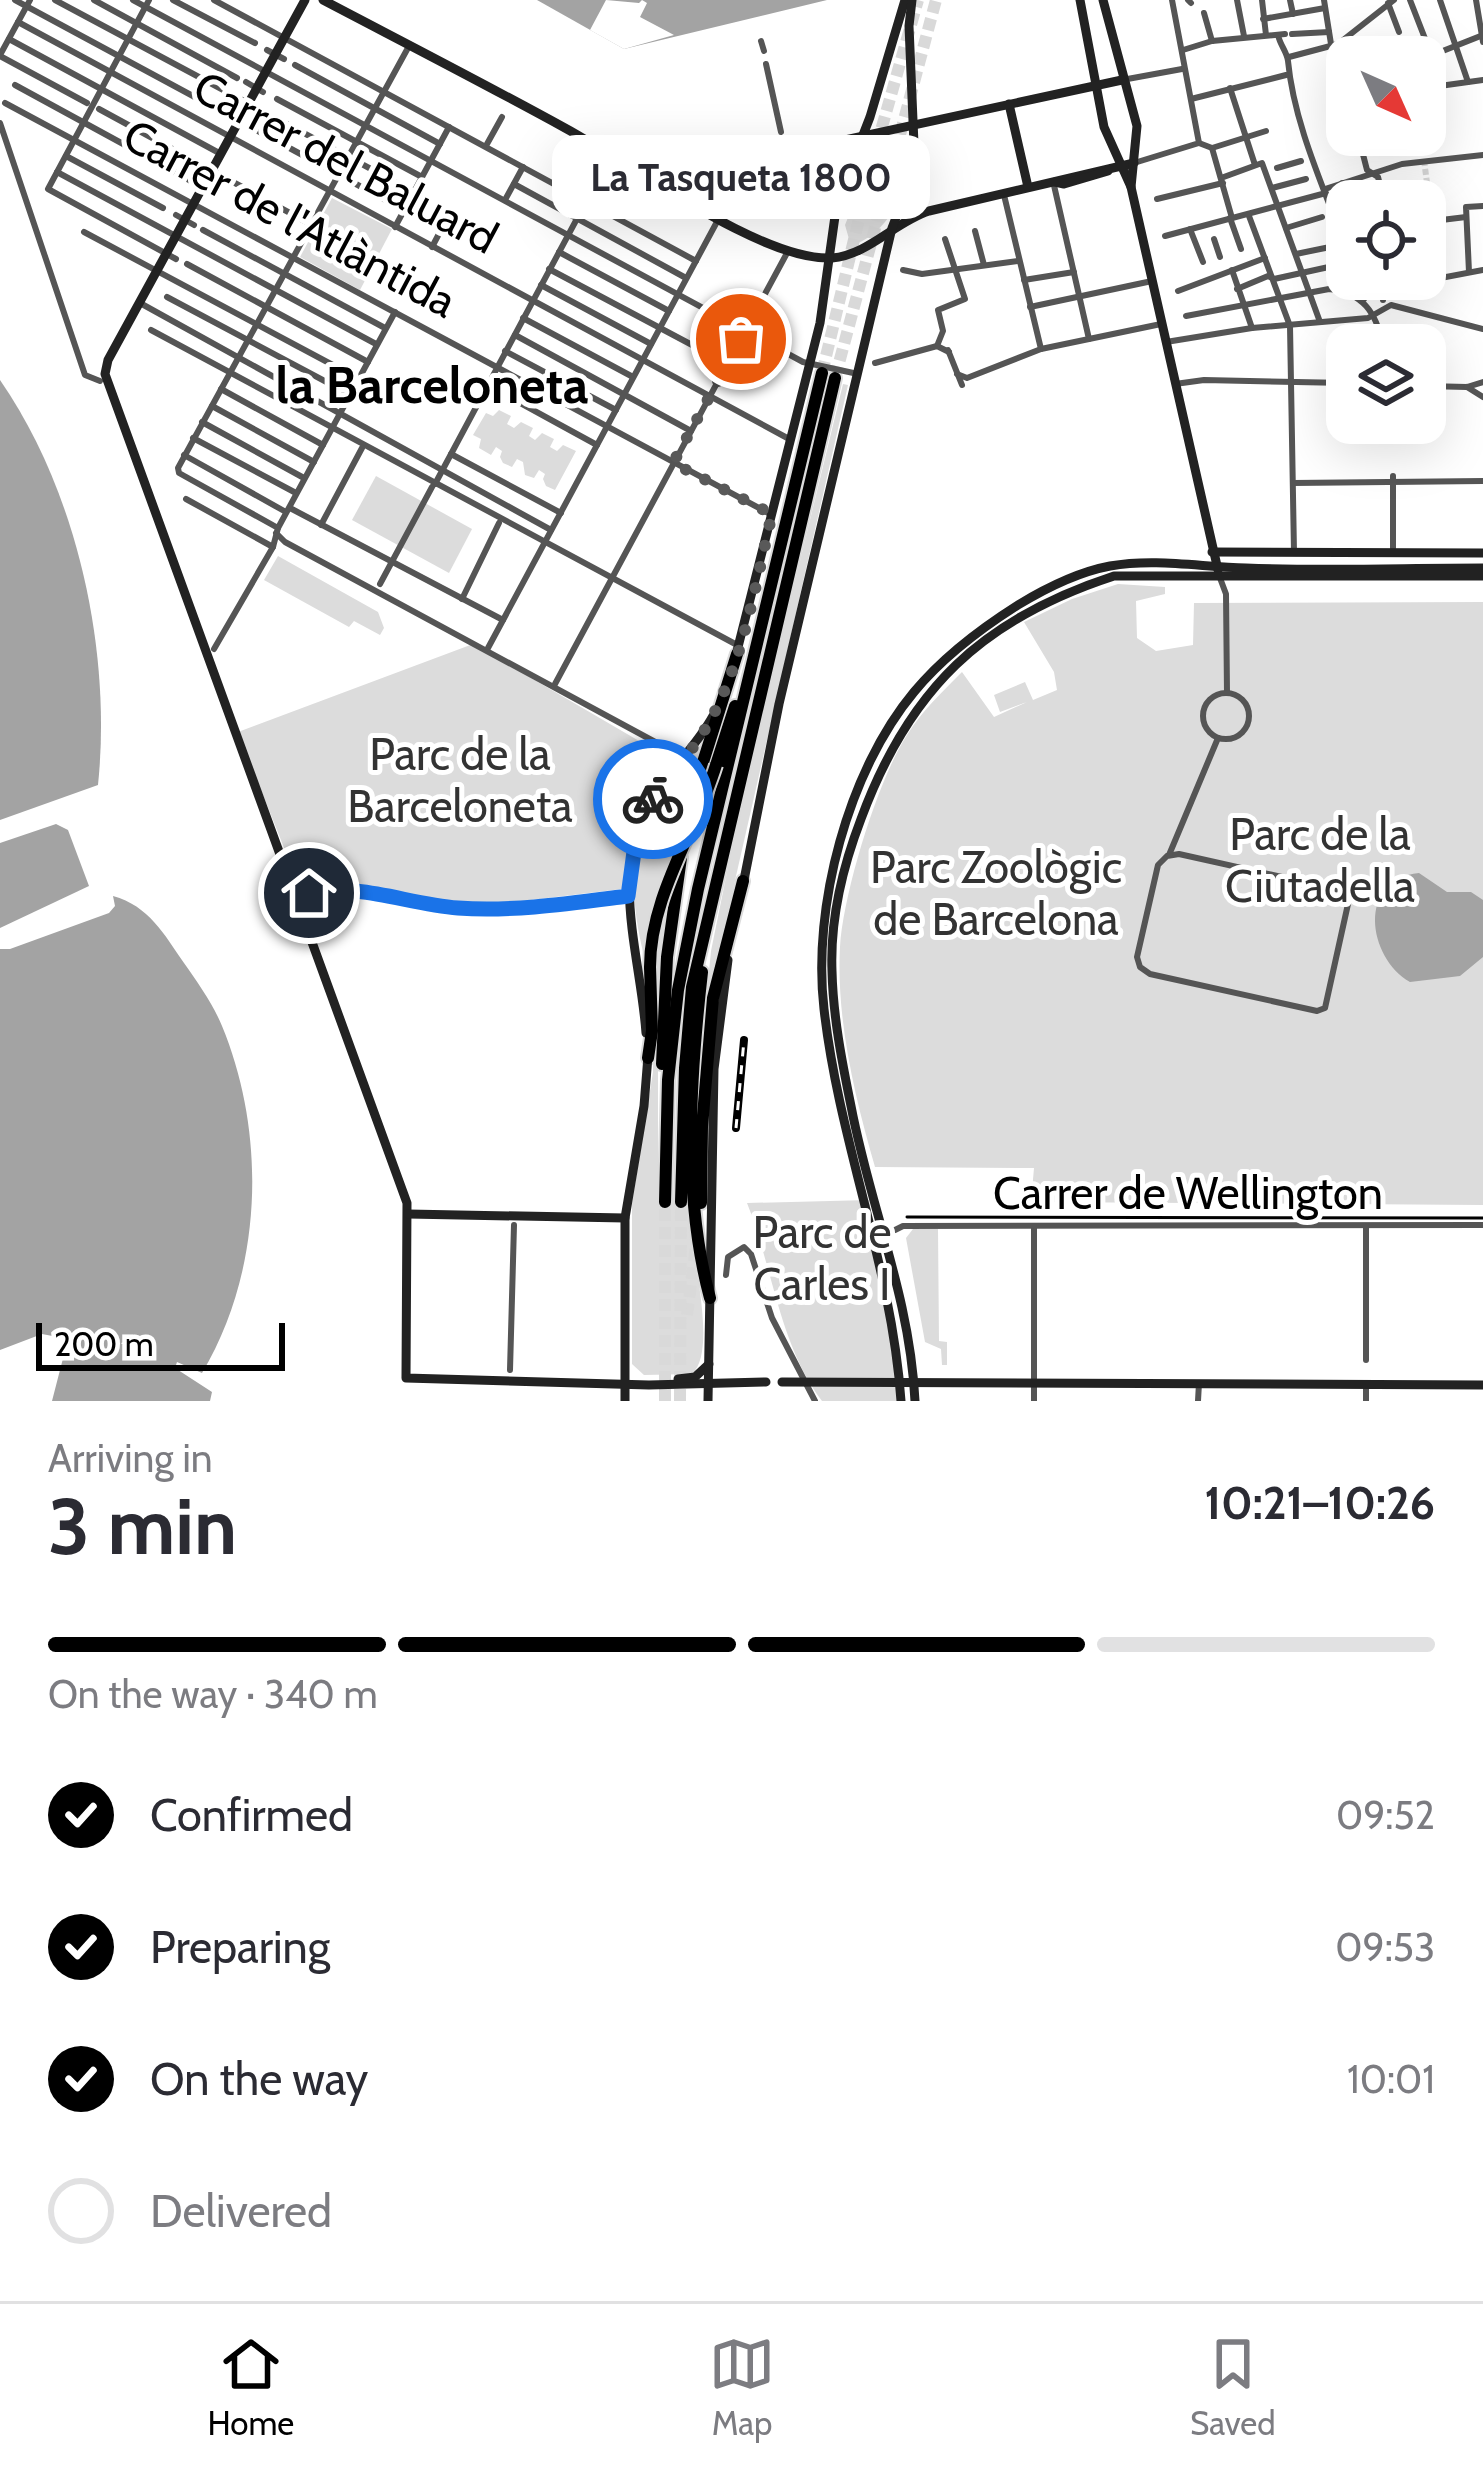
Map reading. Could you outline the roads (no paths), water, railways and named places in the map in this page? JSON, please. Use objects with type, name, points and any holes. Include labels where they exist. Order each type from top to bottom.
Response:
[{"type":"highway","points":[[665,1202],[669,1061],[698,889],[829,375],[692,987],[684,1072],[681,1202]]},
{"type":"highway","points":[[648,1058],[650,944],[658,906],[702,809],[756,649]]},
{"type":"highway","points":[[667,1145],[662,1012],[676,886],[699,775],[738,650]]},
{"type":"highway","points":[[710,1298],[695,1240],[692,1175],[698,1010],[723,856]]},
{"type":"highway","points":[[701,1203],[704,1090],[713,998],[743,881]]},
{"type":"street","points":[[15,0],[29,3],[217,109]]},
{"type":"street","points":[[56,0],[414,192]]},
{"type":"street","points":[[94,0],[260,90]]},
{"type":"street","points":[[133,0],[147,3],[745,331],[810,364],[858,374]]},
{"type":"street","points":[[173,0],[255,43]]},
{"type":"street","points":[[214,0],[696,261]]},
{"type":"street","points":[[305,0],[260,90],[238,120],[176,236],[171,256],[140,304],[135,322],[108,359],[107,379],[407,1203],[408,1380],[766,1382]]},
{"type":"street","points":[[323,0],[787,253],[829,258],[863,249],[892,228],[929,211],[1199,143],[1213,148],[1266,131]]},
{"type":"street","points":[[708,1401],[714,1069],[720,1008],[778,704],[892,228],[915,168],[909,0]]},
{"type":"street","points":[[625,1401],[625,1218],[648,1058],[643,980],[628,896],[630,864],[646,809],[717,707],[738,650],[810,364],[837,202],[909,0]]},
{"type":"street","points":[[1080,0],[1104,127],[1131,187],[1226,594],[1227,693]]},
{"type":"street","points":[[1103,0],[1137,126],[1131,187]]},
{"type":"street","points":[[1172,0],[1199,143]]},
{"type":"street","points":[[1237,0],[1244,36]]},
{"type":"street","points":[[1262,0],[1266,35]]},
{"type":"street","points":[[1290,0],[1292,14]]},
{"type":"street","points":[[1411,0],[1422,36]]},
{"type":"street","points":[[1440,0],[1468,82]]},
{"type":"street","points":[[1446,49],[1483,38],[1476,0]]},
{"type":"street","points":[[1345,36],[1389,1],[1399,32]]},
{"type":"street","points":[[29,3],[0,56],[87,103]]},
{"type":"street","points":[[147,3],[48,190],[171,256]]},
{"type":"street","points":[[1263,19],[1324,4],[1331,36]]},
{"type":"street","points":[[1204,13],[1212,41]]},
{"type":"street","name":"Carrer del Baluard","points":[[18,22],[791,440]]},
{"type":"street","points":[[1183,50],[1244,36],[1329,32]]},
{"type":"street","points":[[1289,36],[1300,55]]},
{"type":"street","points":[[1165,236],[1250,216],[1326,191],[1308,159],[1287,73],[1288,57],[1280,45],[1289,36]]},
{"type":"street","points":[[9,39],[221,154]]},
{"type":"street","points":[[761,41],[764,51]]},
{"type":"street","points":[[409,46],[177,471],[277,531],[286,542],[684,758]]},
{"type":"street","points":[[1288,57],[1326,47]]},
{"type":"street","points":[[766,64],[781,132]]},
{"type":"street","points":[[295,65],[440,144]]},
{"type":"street","points":[[628,163],[702,171],[1182,69]]},
{"type":"street","points":[[1191,99],[1287,73]]},
{"type":"street","points":[[1446,85],[1483,80]]},
{"type":"street","points":[[15,86],[203,187]]},
{"type":"street","points":[[1230,88],[1320,322]]},
{"type":"street","points":[[277,99],[422,177]]},
{"type":"street","name":"Carrer de l'Atlàntida","points":[[5,103],[772,514]]},
{"type":"street","points":[[1009,104],[1028,187]]},
{"type":"street","points":[[99,110],[312,224]]},
{"type":"street","points":[[487,144],[502,117]]},
{"type":"street","points":[[0,123],[85,375],[98,382]]},
{"type":"street","points":[[395,227],[449,127]]},
{"type":"street","points":[[258,131],[404,210]]},
{"type":"street","points":[[1213,148],[1241,249]]},
{"type":"street","points":[[380,584],[611,154]]},
{"type":"street","points":[[1352,180],[1402,164],[1483,155]]},
{"type":"street","points":[[66,156],[163,208]]},
{"type":"street","points":[[1366,156],[1375,180]]},
{"type":"street","points":[[1277,168],[1308,159]]},
{"type":"street","points":[[1157,199],[1222,181],[1258,164]]},
{"type":"street","points":[[506,200],[523,167]]},
{"type":"street","points":[[702,171],[697,186],[714,215]]},
{"type":"street","points":[[57,172],[378,344]]},
{"type":"street","points":[[1271,188],[1314,176]]},
{"type":"street","points":[[1053,181],[1089,340]]},
{"type":"street","points":[[514,184],[686,278]]},
{"type":"street","points":[[1004,193],[1041,349]]},
{"type":"street","points":[[1469,272],[1466,207],[1483,206]]},
{"type":"street","points":[[488,648],[696,261],[714,215]]},
{"type":"street","points":[[1250,216],[1290,326],[1294,552]]},
{"type":"street","points":[[1446,219],[1466,216]]},
{"type":"street","points":[[1285,228],[1322,217]]},
{"type":"street","points":[[1190,229],[1203,262]]},
{"type":"street","points":[[203,230],[386,328]]},
{"type":"street","points":[[432,247],[441,230]]},
{"type":"street","points":[[975,231],[984,265]]},
{"type":"street","points":[[84,232],[359,379]]},
{"type":"street","points":[[945,239],[964,299],[938,310],[957,374],[965,381],[1041,349],[1161,323]]},
{"type":"street","points":[[1214,239],[1220,257]]},
{"type":"street","points":[[1296,254],[1326,248]]},
{"type":"street","points":[[559,251],[669,311]]},
{"type":"street","points":[[554,684],[787,253]]},
{"type":"street","points":[[1178,291],[1265,258]]},
{"type":"street","points":[[903,270],[922,274],[1019,261]]},
{"type":"street","points":[[187,264],[368,362]]},
{"type":"street","points":[[1237,289],[1268,276],[1326,267]]},
{"type":"street","points":[[549,269],[728,364]]},
{"type":"street","points":[[1232,270],[1252,328]]},
{"type":"street","points":[[1446,275],[1483,270]]},
{"type":"street","points":[[1023,280],[1074,272]]},
{"type":"street","points":[[1030,307],[1152,280]]},
{"type":"street","points":[[541,284],[651,344]]},
{"type":"street","points":[[1186,316],[1329,289],[1359,296],[1371,312]]},
{"type":"street","points":[[167,297],[350,395]]},
{"type":"street","points":[[1366,300],[1375,324]]},
{"type":"street","points":[[1165,342],[1320,322],[1371,312],[1383,303]]},
{"type":"street","points":[[1383,303],[1483,329]]},
{"type":"street","points":[[140,304],[551,530]]},
{"type":"street","points":[[214,649],[395,313]]},
{"type":"street","points":[[523,318],[633,377]]},
{"type":"street","points":[[151,330],[738,650]]},
{"type":"street","points":[[937,346],[943,332]]},
{"type":"street","points":[[514,334],[691,431]]},
{"type":"street","points":[[875,363],[937,346],[949,352]]},
{"type":"street","points":[[505,352],[616,410]]},
{"type":"street","points":[[1175,384],[1199,380],[1326,382]]},
{"type":"street","points":[[1446,386],[1483,382]]},
{"type":"street","points":[[487,385],[597,445]]},
{"type":"street","points":[[1467,387],[1483,397]]},
{"type":"street","points":[[220,389],[323,445]]},
{"type":"street","points":[[212,406],[314,462]]},
{"type":"street","points":[[202,422],[305,479]]},
{"type":"street","points":[[193,438],[297,494]]},
{"type":"street","points":[[321,525],[362,448]]},
{"type":"street","points":[[451,454],[561,513]]},
{"type":"street","points":[[184,455],[503,620]]},
{"type":"street","points":[[1392,480],[1393,548]]},
{"type":"street","points":[[1293,483],[1483,481]]},
{"type":"street","points":[[185,500],[273,547]]},
{"type":"street","points":[[462,599],[499,523]]},
{"type":"street","points":[[1213,553],[1483,553]]},
{"type":"street","points":[[901,1401],[888,1299],[841,1112],[822,995],[824,915],[857,794],[884,734],[913,693],[951,653],[1002,615],[1045,591],[1108,566],[1483,572]]},
{"type":"street","points":[[914,1401],[904,1312],[854,1123],[831,969],[843,877],[871,790],[891,746],[927,695],[963,658],[1030,610],[1114,576],[1237,568],[1483,572]]},
{"type":"street","points":[[1227,693],[1245,704],[1247,724],[1232,738],[1218,738],[1207,729],[1203,715],[1213,697],[1227,693]]},
{"type":"street","points":[[1169,855],[1345,891],[1348,904],[1325,1008],[1317,1011],[1150,974],[1139,967],[1137,957],[1158,865],[1169,855],[1218,738]]},
{"type":"street","points":[[296,896],[362,889],[433,906],[482,910],[628,896]]},
{"type":"street","points":[[407,1214],[625,1218]]},
{"type":"street","points":[[511,1370],[514,1225]]},
{"type":"street","name":"Carrer de Wellington","points":[[895,1230],[903,1226],[1483,1225]]},
{"type":"street","points":[[1034,1226],[1034,1401]]},
{"type":"street","points":[[1366,1226],[1366,1360]]},
{"type":"street","points":[[726,1275],[728,1257],[744,1247],[751,1254],[772,1318],[815,1401]]},
{"type":"street","points":[[625,1362],[644,1379],[689,1378],[709,1364]]},
{"type":"street","points":[[709,1364],[719,1376],[740,1384]]},
{"type":"street","points":[[782,1382],[1483,1385]]},
{"type":"street","points":[[1198,1401],[1199,1383]]},
{"type":"street","points":[[1366,1385],[1366,1401]]},
{"type":"tunnel","points":[[822,373],[876,148],[918,0]]},
{"type":"tunnel","points":[[835,378],[936,0]]},
{"type":"tunnel","points":[[217,109],[230,116]]},
{"type":"tunnel","points":[[1424,160],[1427,180]]},
{"type":"tunnel","points":[[665,1202],[665,1401]]},
{"type":"tunnel","points":[[680,1401],[681,1202]]},
{"type":"tunnel","points":[[687,1315],[696,1246]]},
{"type":"tram line","points":[[907,1217],[1483,1218]]},
{"type":"railway","points":[[736,1128],[744,1040]]},
{"type":"place","name":"La Tasqueta 1800","points":[[741,339]]},
{"type":"district","name":"la Barceloneta","points":[[432,385]]},
{"type":"park label","name":"Parc de la Barceloneta","points":[[460,780]]},
{"type":"park label","name":"Parc de la Ciutadella","points":[[1320,860]]},
{"type":"park label","name":"Parc Zoològic de Barcelona","points":[[996,893]]},
{"type":"park label","name":"Parc de Carles I","points":[[822,1258]]}]
